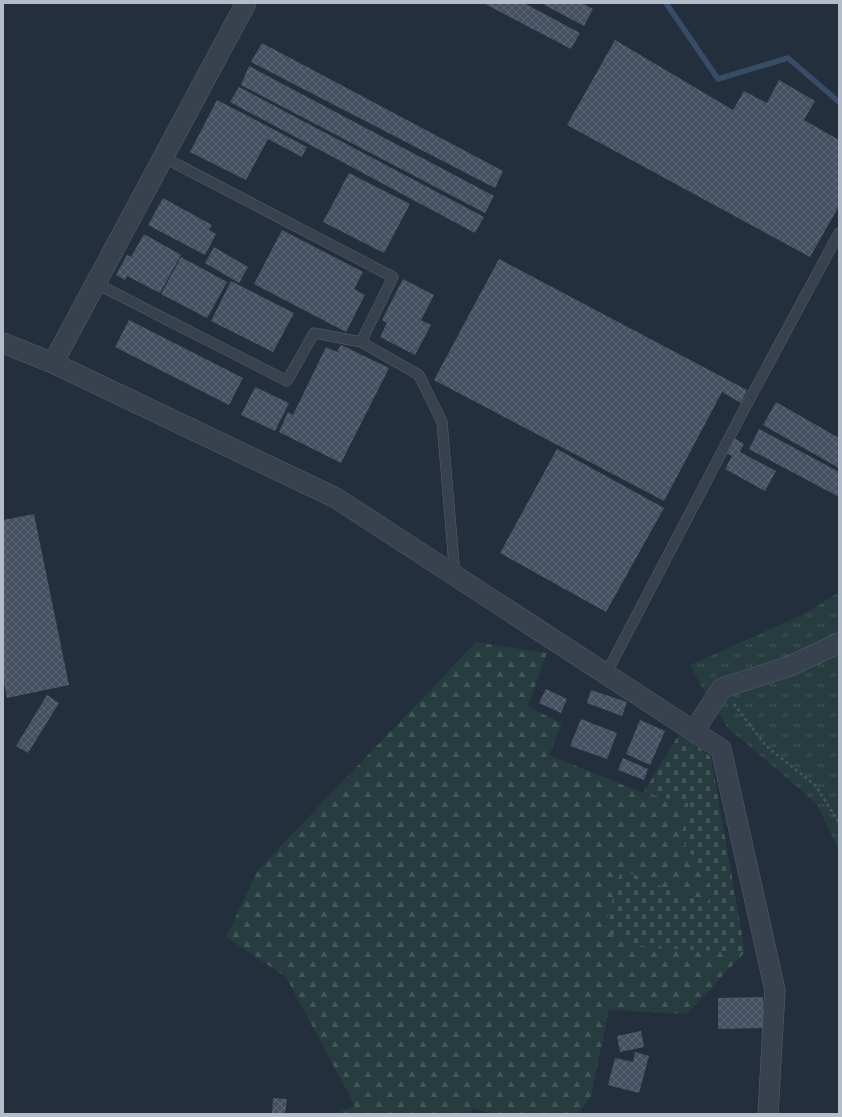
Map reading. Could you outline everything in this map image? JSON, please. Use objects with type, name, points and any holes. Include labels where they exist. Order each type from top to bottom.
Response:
[{"type":"street","points":[[53,363],[246,3]]},
{"type":"street","points":[[3,343],[53,363],[336,498],[721,749],[775,990],[768,1114]]},
{"type":"street","points":[[694,731],[722,688],[790,666],[839,643]]},
{"type":"lane","points":[[163,157],[393,277],[361,342]]},
{"type":"lane","points":[[606,674],[739,419],[839,234]]},
{"type":"lane","points":[[96,283],[287,381],[314,333],[361,342],[419,375],[442,422],[455,576]]},
{"type":"path","points":[[722,688],[766,746],[816,786],[839,823]]},
{"type":"green space","points":[[839,592],[839,851],[817,804],[728,728],[703,689],[690,665],[804,614]]},
{"type":"green space","points":[[476,642],[547,653],[528,706],[562,724],[549,755],[643,793],[689,803],[681,838],[714,891],[707,903],[670,890],[646,948],[745,952],[687,1014],[609,1010],[591,1096],[579,1114],[494,1114],[472,1108],[471,1114],[334,1114],[355,1106],[286,977],[226,937],[258,870]]},
{"type":"green space","points":[[680,733],[711,757],[745,952],[646,948],[604,931],[621,869],[670,890],[707,903],[714,891],[681,838],[689,803],[643,793]]},
{"type":"building","points":[[483,3],[524,3],[580,33],[571,49]]},
{"type":"building","points":[[541,3],[582,3],[593,9],[584,26]]},
{"type":"building","points":[[615,40],[733,110],[744,91],[767,103],[779,80],[815,101],[804,120],[839,140],[839,206],[810,257],[567,125]]},
{"type":"building","points":[[262,43],[503,171],[495,188],[251,62]]},
{"type":"building","points":[[249,66],[494,196],[485,213],[241,85]]},
{"type":"building","points":[[239,87],[484,217],[475,233],[230,102]]},
{"type":"building","points":[[217,100],[307,147],[302,157],[268,139],[246,180],[190,152]]},
{"type":"building","points":[[349,173],[410,204],[384,253],[323,222]]},
{"type":"building","points":[[163,198],[212,225],[209,230],[216,234],[205,255],[148,225]]},
{"type":"building","points":[[282,230],[363,272],[354,289],[365,295],[346,332],[254,284]]},
{"type":"building","points":[[144,234],[181,255],[160,293],[127,276],[125,280],[116,275],[127,255],[131,257]]},
{"type":"building","points":[[214,247],[248,267],[239,283],[205,263]]},
{"type":"building","points":[[181,257],[227,282],[207,318],[161,294]]},
{"type":"building","points":[[499,259],[747,390],[741,403],[722,392],[664,501],[434,380]]},
{"type":"building","points":[[403,279],[434,295],[421,320],[431,325],[415,355],[380,337],[387,323],[382,320]]},
{"type":"building","points":[[231,281],[294,313],[273,352],[211,321]]},
{"type":"building","points":[[129,320],[243,378],[229,405],[115,347]]},
{"type":"building","points":[[341,345],[389,368],[341,463],[279,432],[288,412],[293,415],[326,347],[337,352]]},
{"type":"building","points":[[255,387],[289,403],[275,431],[241,415]]},
{"type":"building","points":[[776,402],[839,438],[839,468],[763,425]]},
{"type":"building","points":[[759,429],[839,472],[839,497],[749,449]]},
{"type":"building","points":[[734,438],[744,444],[740,452],[776,471],[765,491],[725,469],[732,456],[726,453]]},
{"type":"building","points":[[557,449],[664,508],[606,612],[500,553]]},
{"type":"building","points":[[34,514],[69,685],[7,698],[3,678],[3,520]]},
{"type":"building","points":[[546,689],[567,699],[561,713],[539,703]]},
{"type":"building","points":[[591,690],[627,702],[622,716],[587,703]]},
{"type":"building","points":[[47,695],[59,703],[28,753],[16,746]]},
{"type":"building","points":[[581,719],[617,733],[607,759],[570,746]]},
{"type":"building","points":[[640,720],[665,731],[650,765],[626,754]]},
{"type":"building","points":[[623,758],[648,769],[644,780],[618,770]]},
{"type":"building","points":[[763,997],[764,1028],[718,1029],[718,998]]},
{"type":"building","points":[[641,1031],[644,1047],[620,1052],[617,1036]]},
{"type":"building","points":[[635,1052],[649,1056],[639,1093],[608,1085],[615,1058],[633,1062]]},
{"type":"building","points":[[273,1098],[287,1099],[285,1114],[272,1114]]},
{"type":"waterway","points":[[666,3],[718,79],[788,58],[839,102]]}]
